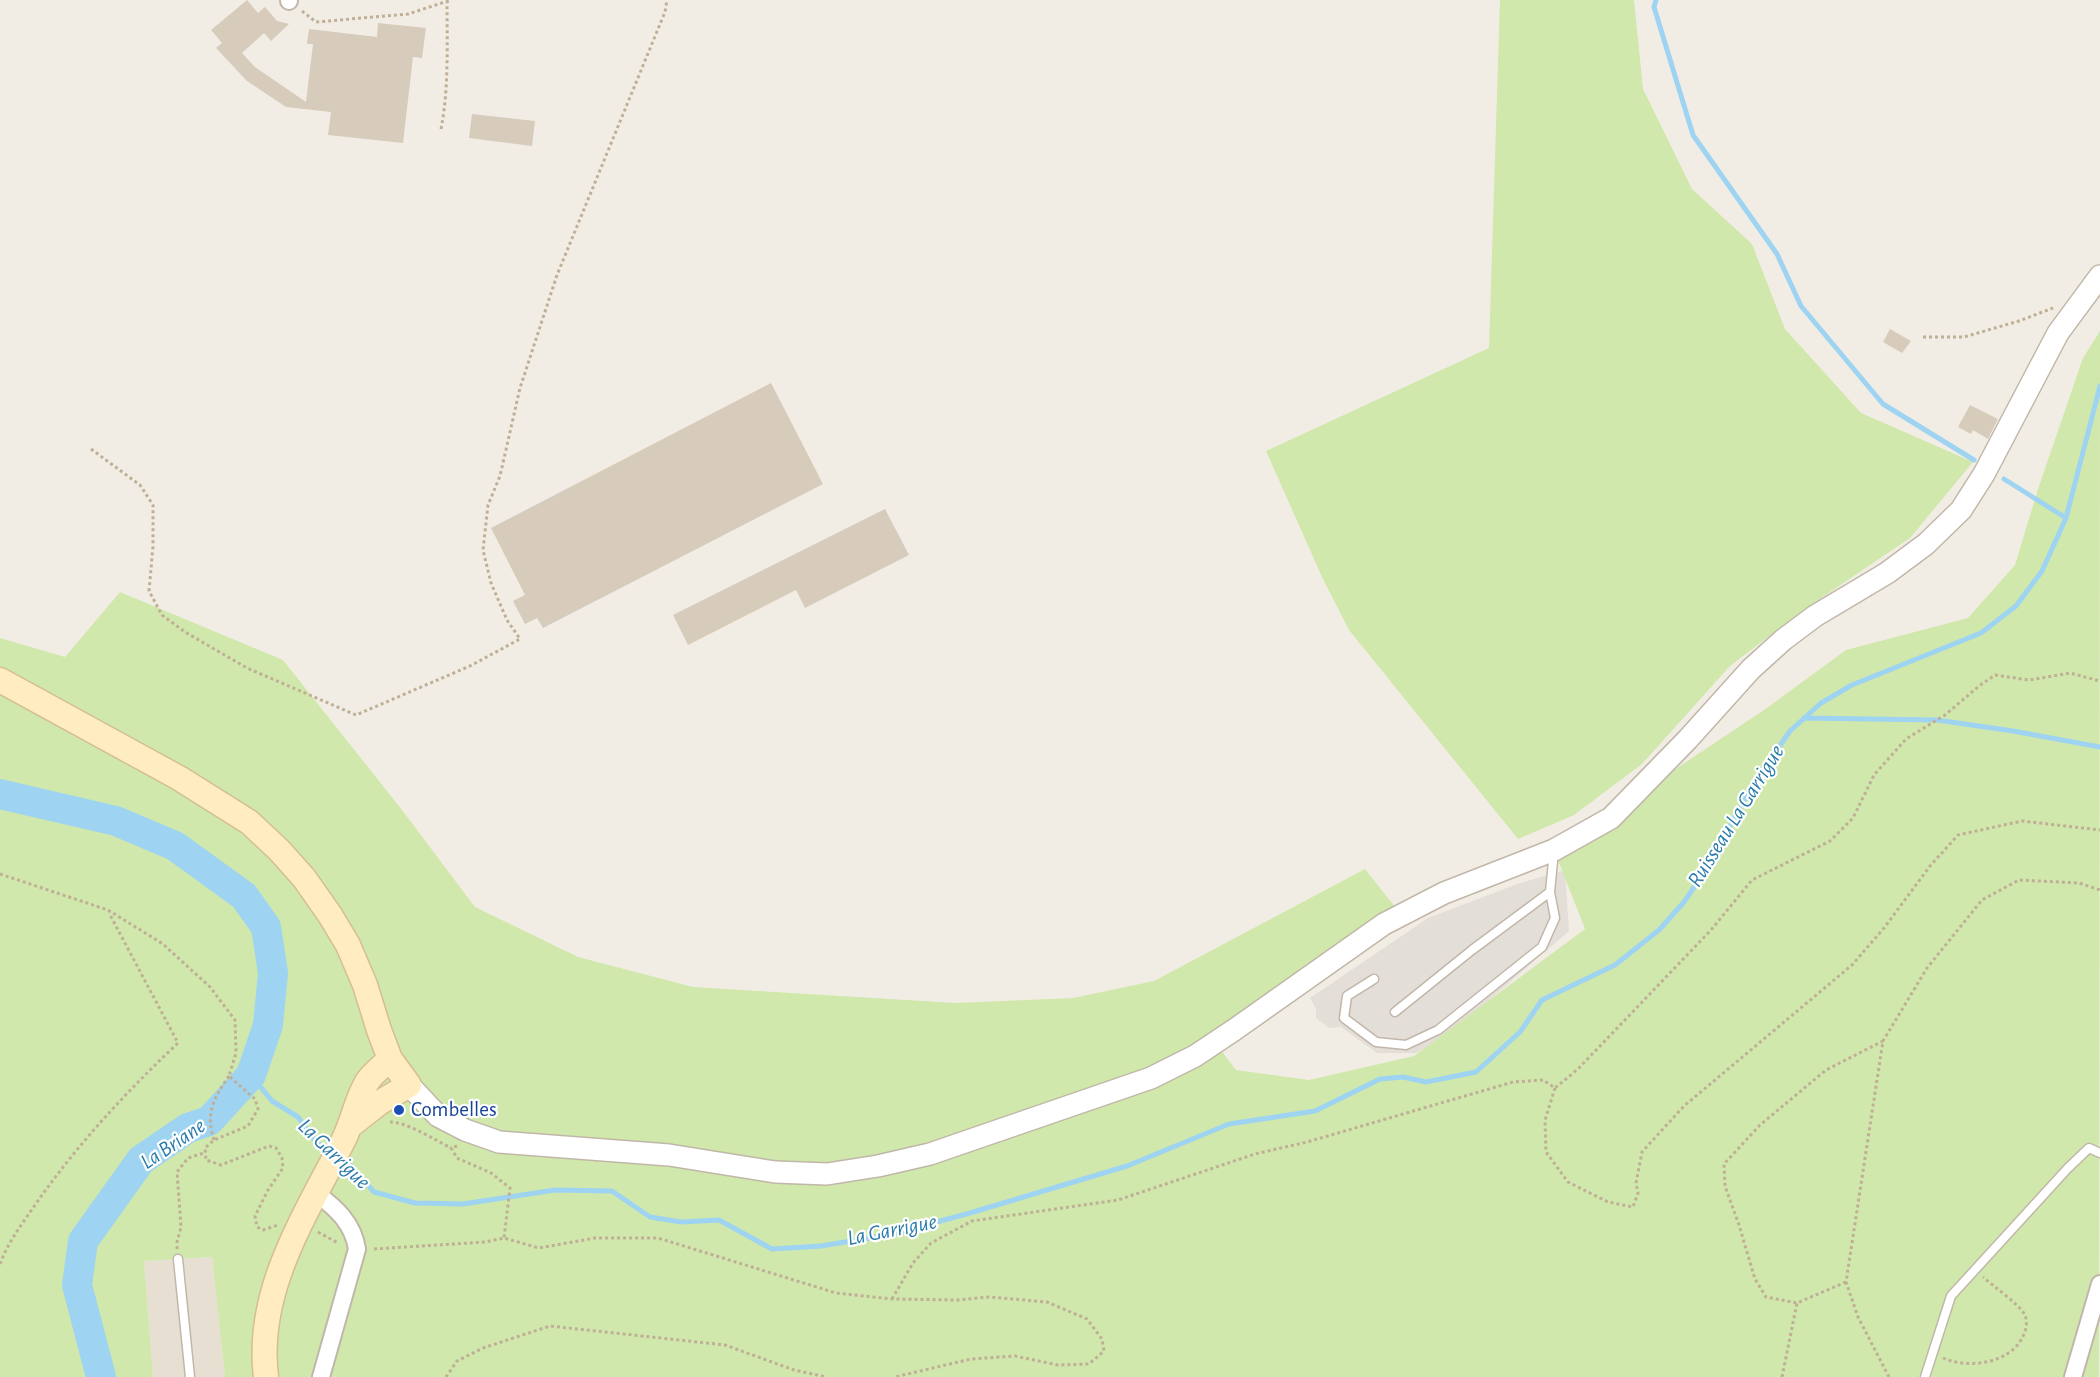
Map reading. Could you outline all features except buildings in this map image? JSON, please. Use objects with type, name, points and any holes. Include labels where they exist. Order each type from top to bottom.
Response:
[{"type":"main road","points":[[0,680],[179,778],[249,822],[304,878],[348,945],[365,985],[390,1059],[409,1085],[379,1103],[347,1133]]},
{"type":"main road","points":[[266,1377],[265,1331],[271,1299],[285,1257],[347,1133],[357,1101],[369,1079],[390,1059]]},
{"type":"street","points":[[409,1085],[438,1116],[465,1131],[499,1142],[669,1155],[775,1172],[827,1174],[878,1166],[930,1154],[1151,1078],[1194,1056],[1234,1030],[1384,924],[1444,893],[1554,850],[1611,818],[1688,739],[1751,669],[1783,640],[1815,616],[1887,573],[1926,544],[1961,510],[1984,474],[2058,333],[2100,276]]},
{"type":"street","points":[[315,1193],[334,1207],[349,1223],[357,1249],[321,1377]]},
{"type":"street","points":[[2073,1377],[2100,1284]]},
{"type":"lane","points":[[1374,979],[1347,996],[1344,1018],[1376,1042],[1406,1045],[1438,1030],[1542,947],[1555,918],[1550,892],[1554,850]]},
{"type":"lane","points":[[1395,1012],[1472,950],[1550,892]]},
{"type":"lane","points":[[1925,1377],[1951,1296],[2089,1148],[2100,1153]]},
{"type":"lane","points":[[178,1259],[190,1377]]},
{"type":"path","points":[[289,0],[316,22],[408,14],[449,1],[444,116],[441,129]]},
{"type":"path","points":[[91,449],[140,485],[153,505],[153,546],[149,591],[162,615],[185,632],[248,668],[356,715],[470,666],[520,639],[507,620],[491,583],[483,550],[488,505],[500,476],[520,388],[557,275],[665,12],[667,0]]},
{"type":"path","points":[[1923,337],[1964,337],[2081,301]]},
{"type":"path","points":[[2100,681],[2070,673],[2029,680],[1995,675],[1945,716],[1906,739],[1874,775],[1853,818],[1830,841],[1752,880],[1711,930],[1578,1069],[1555,1088],[1545,1120],[1546,1152],[1568,1182],[1608,1202],[1633,1207],[1638,1193],[1636,1183],[1642,1152],[1684,1106],[1852,965],[1884,928],[1930,866],[1958,836],[2022,821],[2100,830]]},
{"type":"path","points":[[0,874],[108,910],[163,944],[210,987],[235,1020],[236,1053],[229,1076],[216,1095],[209,1121],[214,1140]]},
{"type":"path","points":[[1889,1377],[1858,1317],[1846,1282],[1883,1041],[1927,968],[1982,900],[2019,880],[2079,883],[2100,890]]},
{"type":"path","points":[[0,1264],[6,1246],[63,1166],[132,1086],[178,1043],[108,910]]},
{"type":"path","points":[[1846,1282],[1797,1303],[1766,1296],[1755,1279],[1725,1186],[1724,1164],[1760,1125],[1826,1070],[1883,1041]]},
{"type":"path","points":[[229,1076],[255,1099],[258,1109],[248,1126],[214,1140],[205,1148],[204,1153],[206,1160],[221,1165],[269,1146],[276,1148],[282,1158],[283,1168],[268,1190],[255,1216],[257,1227],[263,1230],[279,1225],[300,1223],[313,1228],[329,1239],[357,1249],[379,1250],[485,1242],[504,1238],[539,1248],[595,1238],[658,1238],[836,1293],[892,1299],[957,1300],[989,1297],[1047,1302],[1087,1319],[1102,1339],[1104,1351],[1089,1364],[1058,1365],[1015,1356],[982,1358],[895,1377]]},
{"type":"path","points":[[892,1299],[913,1263],[931,1243],[972,1221],[1118,1200],[1255,1154],[1307,1142],[1513,1082],[1543,1080],[1555,1088]]},
{"type":"path","points":[[385,1123],[394,1122],[451,1148],[457,1158],[491,1173],[510,1188],[504,1238]]},
{"type":"path","points":[[451,1148],[458,1146]]},
{"type":"path","points":[[178,1259],[177,1242],[181,1227],[177,1172],[188,1158],[204,1153]]},
{"type":"path","points":[[1933,1353],[1953,1363],[1993,1361],[2010,1354],[2026,1330],[2025,1316],[2009,1299],[1974,1270]]},
{"type":"path","points":[[1782,1377],[1797,1303]]},
{"type":"path","points":[[447,1377],[457,1361],[483,1348],[550,1326],[725,1345],[794,1371],[826,1377]]},
{"type":"shaded area","points":[[1565,870],[1569,931],[1449,1035],[1416,1053],[1377,1053],[1341,1027],[1329,1028],[1316,1018],[1316,1009],[1310,998],[1428,918],[1517,884]]},
{"type":"shaded area","points":[[212,1257],[225,1377],[153,1377],[144,1261]]},
{"type":"green space","points":[[1500,0],[1634,0],[1643,89],[1692,189],[1752,244],[1785,329],[1861,413],[1973,462],[1910,538],[1802,611],[1730,666],[1642,764],[1574,815],[1518,839],[1349,630],[1322,577],[1266,451],[1489,348]]},
{"type":"green space","points":[[2100,331],[2099,1377],[225,1377],[212,1257],[144,1261],[153,1377],[0,1377],[0,638],[65,657],[120,592],[283,660],[402,810],[475,907],[578,957],[693,987],[955,1003],[1073,998],[1154,981],[1365,869],[1395,907],[1316,958],[1210,1036],[1236,1070],[1309,1080],[1414,1056],[1585,929],[1554,850],[1764,710],[1846,650],[1968,618],[2015,565],[2038,489],[2083,358]]},
{"type":"waterway","points":[[1656,0],[1654,7],[1693,135],[1777,254],[1801,306],[1883,404],[1974,460]]},
{"type":"waterway","name":"La Garrigue","points":[[341,1159],[351,1166],[374,1192],[415,1203],[463,1204],[555,1190],[612,1191],[650,1217],[681,1222],[719,1220],[772,1249],[821,1246],[888,1235],[970,1213],[1127,1166],[1229,1124],[1315,1111],[1380,1079],[1403,1077],[1426,1082],[1476,1072],[1520,1032],[1542,1000],[1615,965],[1659,930],[1684,902],[1709,865],[1752,786],[1790,731],[1821,703],[1852,685],[1981,633],[2016,606],[2042,571],[2066,518],[2100,386]]},
{"type":"waterway","points":[[2004,479],[2066,518]]},
{"type":"waterway","points":[[1804,718],[1937,720],[2100,747]]},
{"type":"waterway","name":"La Briane","points":[[0,794],[116,821],[175,846],[244,896],[266,927],[273,973],[268,1025],[251,1075],[209,1121],[188,1128],[141,1160],[83,1241],[77,1285],[101,1377]]},
{"type":"waterway","name":"La Garrigue","points":[[251,1075],[272,1101],[298,1117],[318,1144],[331,1152]]},
{"type":"place","name":"Combelles","points":[[399,1110]]},
{"type":"water label","name":"Ruisseau La Garrigue","points":[[1736,816]]}]
